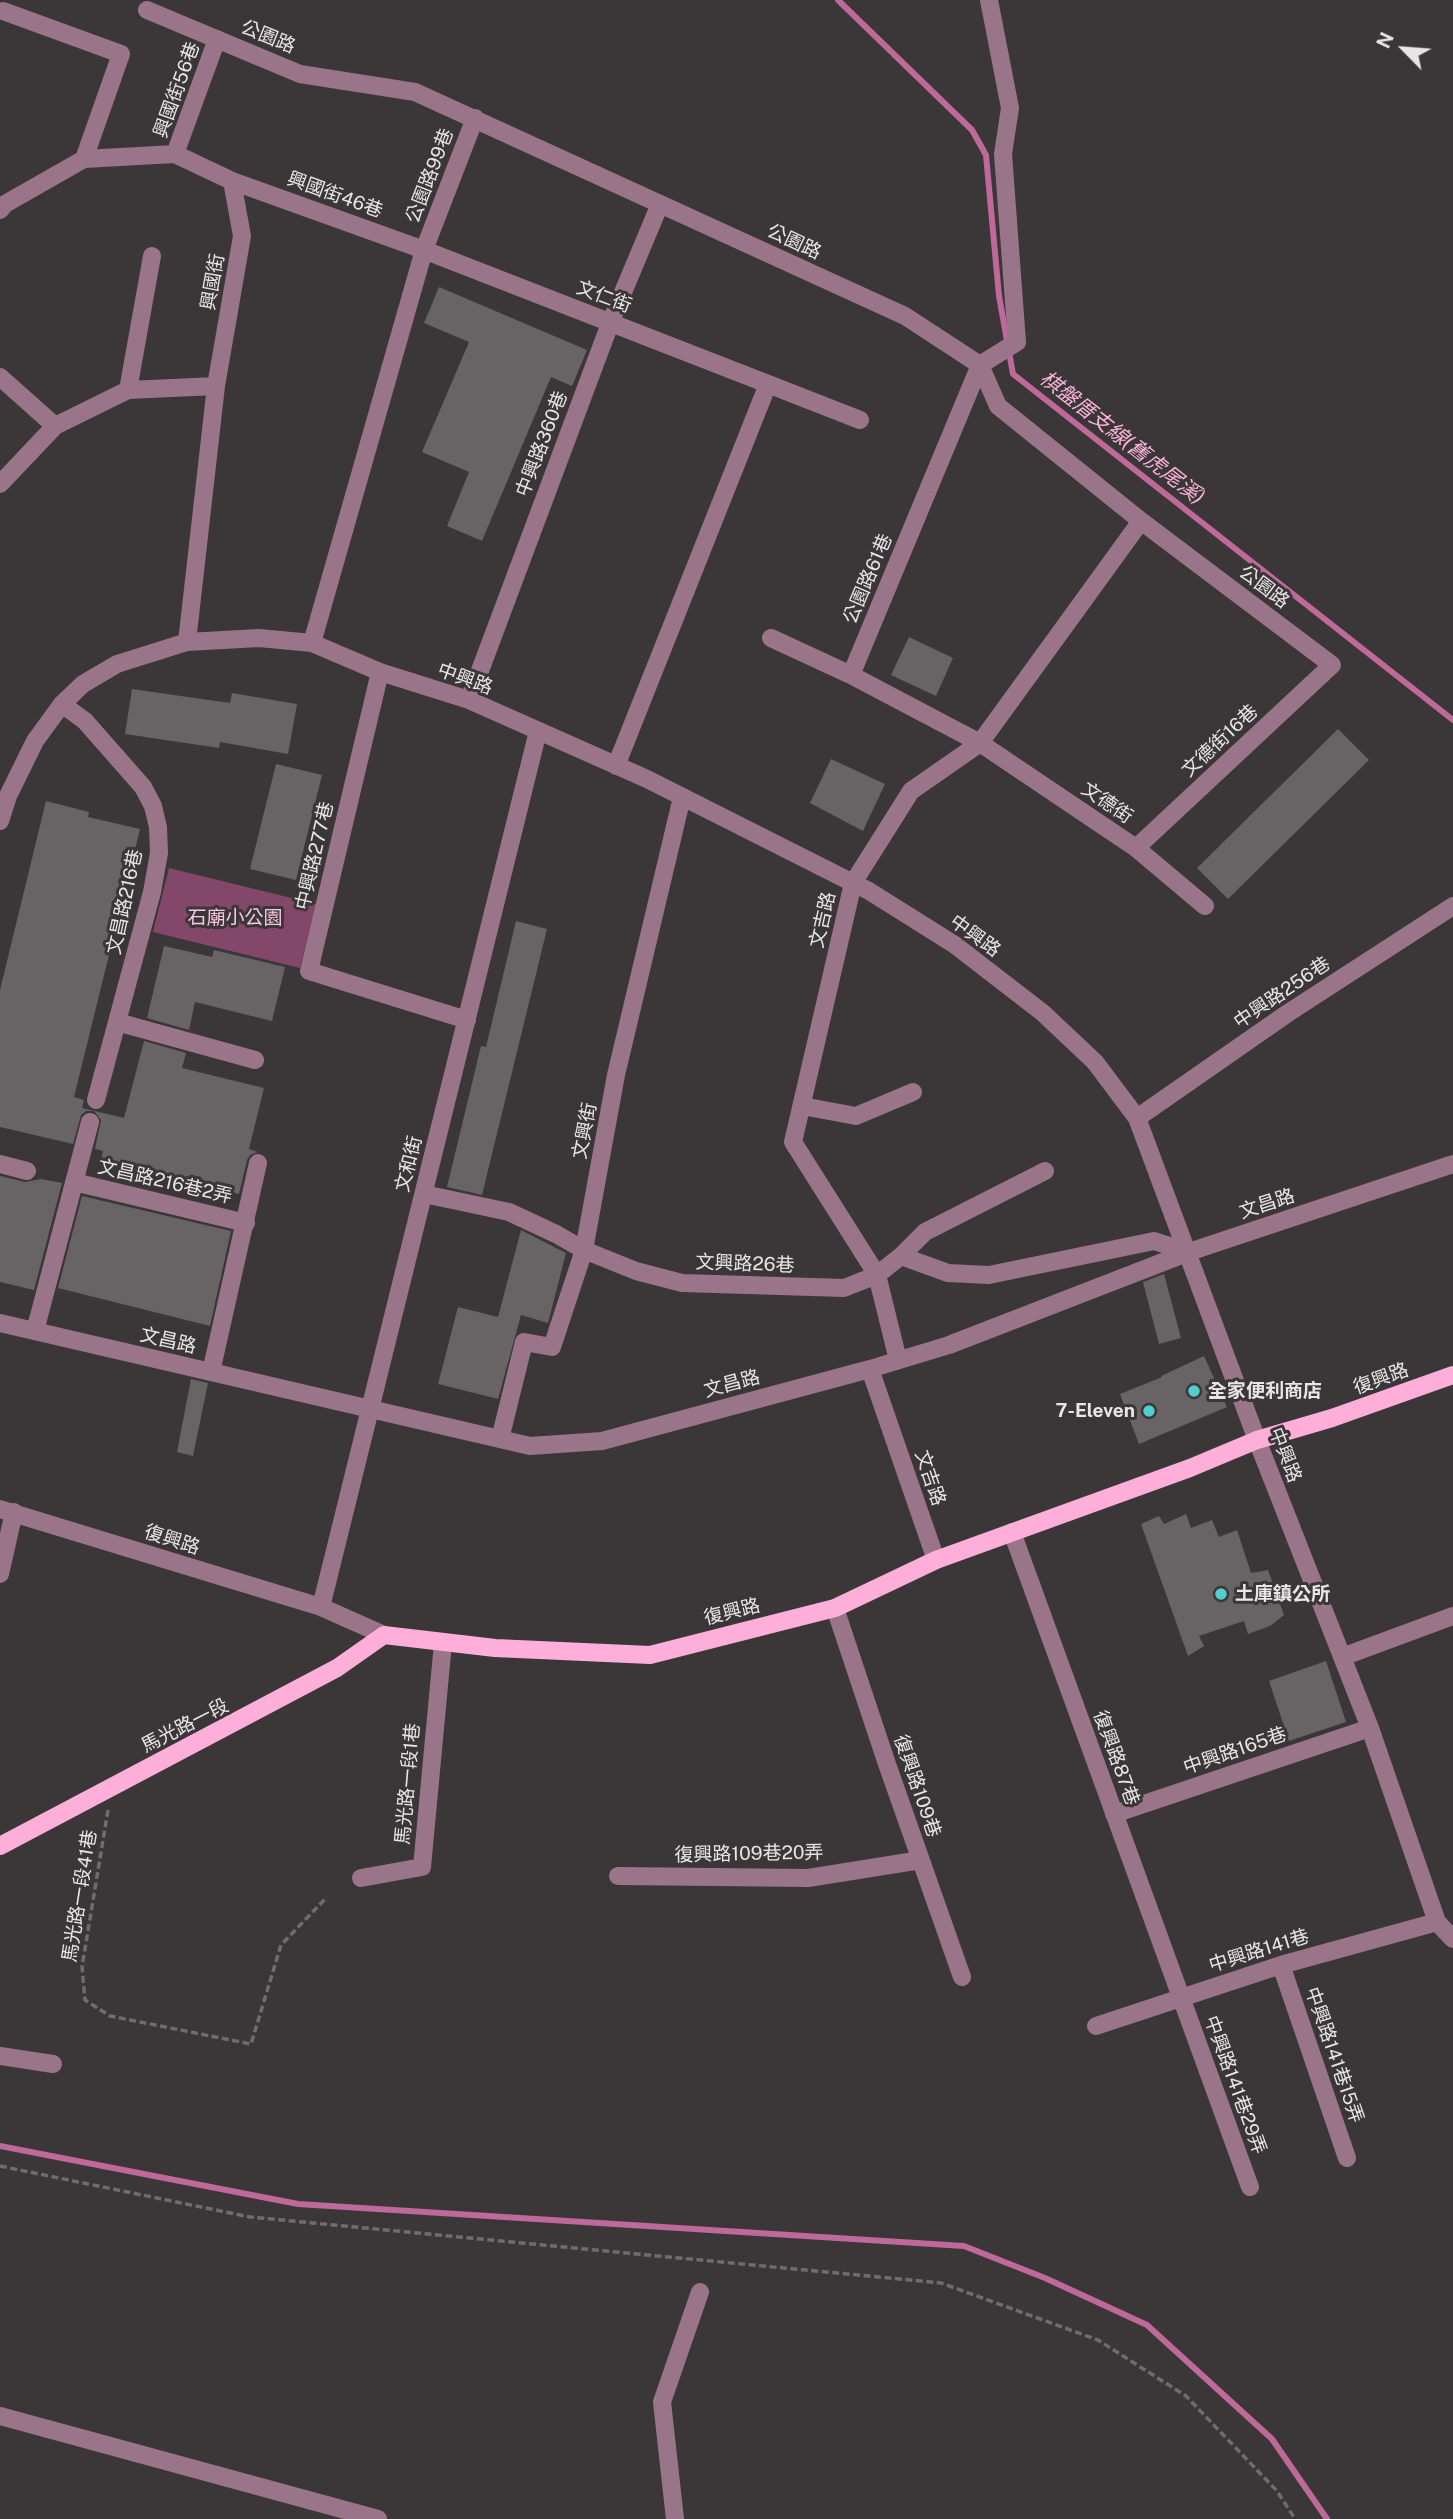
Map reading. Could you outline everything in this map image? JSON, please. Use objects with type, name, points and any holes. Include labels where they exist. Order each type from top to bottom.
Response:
[{"type":"main road","name":"復興路","points":[[384,1635],[443,1643],[650,1655],[835,1608],[936,1560],[1190,1468],[1257,1440],[1332,1418],[1453,1375]]},
{"type":"main road","name":"馬光路一段","points":[[0,1846],[337,1668],[384,1635]]},
{"type":"street","points":[[980,365],[1017,342],[1003,154],[1010,108],[989,0]]},
{"type":"street","name":"公園路","points":[[147,10],[300,74],[415,92],[905,316],[980,365],[998,406],[1141,521],[1332,665]]},
{"type":"street","points":[[3,12],[121,54],[84,159]]},
{"type":"street","name":"興國街56巷","points":[[176,154],[217,39]]},
{"type":"street","name":"公園路99巷","points":[[424,250],[475,118]]},
{"type":"street","points":[[2,205],[84,159],[176,154],[232,181]]},
{"type":"street","name":"興國街46巷","points":[[232,181],[424,250]]},
{"type":"street","name":"興國街","points":[[187,642],[216,386],[242,236],[232,181]]},
{"type":"street","name":"中興路360巷","points":[[469,700],[611,321],[660,204]]},
{"type":"street","points":[[312,643],[424,250]]},
{"type":"street","name":"文仁街","points":[[424,250],[860,420]]},
{"type":"street","points":[[128,390],[152,256]]},
{"type":"street","name":"公園路61巷","points":[[851,675],[980,365]]},
{"type":"street","points":[[0,377],[55,426]]},
{"type":"street","points":[[616,766],[768,384]]},
{"type":"street","points":[[0,484],[55,426],[128,390],[216,386]]},
{"type":"street","name":"文吉路","points":[[898,1360],[877,1275],[793,1142],[853,883],[911,791],[980,743],[1141,521]]},
{"type":"street","name":"中興路","points":[[0,821],[8,796],[35,741],[62,704],[83,684],[117,664],[187,642],[259,638],[312,643],[380,672],[469,700],[616,766],[853,883],[955,945],[1043,1013],[1095,1062],[1138,1118],[1257,1440],[1370,1728],[1437,1922],[1453,1940]]},
{"type":"street","points":[[771,638],[851,675],[980,743]]},
{"type":"street","name":"文德街16巷","points":[[1136,848],[1332,665]]},
{"type":"street","name":"中興路277巷","points":[[380,672],[309,971],[467,1020]]},
{"type":"street","name":"文昌路216巷","points":[[62,704],[85,721],[143,787],[153,806],[158,827],[159,853],[152,892],[96,1100]]},
{"type":"street","name":"文和街","points":[[321,1607],[538,731]]},
{"type":"street","name":"文德街","points":[[980,743],[1136,848],[1205,906]]},
{"type":"street","name":"文興街","points":[[500,1439],[524,1342],[552,1347],[584,1250],[616,1075],[682,797]]},
{"type":"street","name":"中興路256巷","points":[[1138,1118],[1288,1013],[1453,906]]},
{"type":"street","points":[[117,1021],[255,1059]]},
{"type":"street","points":[[802,1106],[856,1116],[913,1092]]},
{"type":"street","points":[[35,1332],[90,1122]]},
{"type":"street","points":[[211,1372],[258,1163]]},
{"type":"street","points":[[0,1164],[27,1171]]},
{"type":"street","name":"文昌路","points":[[0,1323],[530,1446],[603,1441],[949,1345],[1189,1252],[1453,1164]]},
{"type":"street","name":"文興路26巷","points":[[424,1194],[509,1212],[584,1250],[636,1271],[682,1283],[844,1288],[877,1275],[925,1232],[1045,1171]]},
{"type":"street","name":"文昌路216巷2弄","points":[[74,1182],[246,1223]]},
{"type":"street","points":[[901,1256],[948,1273],[989,1275],[1154,1241],[1189,1252]]},
{"type":"street","name":"文吉路","points":[[870,1369],[936,1560]]},
{"type":"street","points":[[0,1574],[7,1511]]},
{"type":"street","name":"復興路","points":[[7,1511],[321,1607],[384,1635]]},
{"type":"street","name":"復興路87巷","points":[[1012,1532],[1181,1998]]},
{"type":"street","name":"復興路109巷","points":[[835,1608],[962,1977]]},
{"type":"street","points":[[1342,1657],[1453,1616]]},
{"type":"street","name":"馬光路一段1巷","points":[[361,1878],[422,1867],[443,1643]]},
{"type":"street","name":"中興路165巷","points":[[1114,1814],[1370,1728]]},
{"type":"street","name":"復興路109巷20弄","points":[[618,1876],[807,1878],[921,1860]]},
{"type":"street","name":"中興路141巷","points":[[1096,2026],[1281,1965],[1437,1922]]},
{"type":"street","name":"中興路141巷15弄","points":[[1281,1965],[1347,2158]]},
{"type":"street","name":"中興路141巷29弄","points":[[1181,1998],[1250,2187]]},
{"type":"street","points":[[0,2056],[52,2064]]},
{"type":"street","points":[[675,2519],[662,2402],[700,2292]]},
{"type":"street","points":[[0,2416],[378,2519]]},
{"type":"path","name":"馬光路一段41巷","points":[[112,1787],[82,1967],[85,2000],[110,2015],[251,2044],[281,1945],[327,1896]]},
{"type":"path","points":[[0,2166],[250,2217],[941,2283],[1098,2340],[1186,2396],[1277,2491],[1295,2519]]},
{"type":"green space","name":"石廟小公園","points":[[169,868],[316,904],[300,968],[153,932]]},
{"type":"building","points":[[439,287],[587,350],[572,386],[551,377],[482,541],[447,526],[469,472],[422,452],[469,342],[424,323]]},
{"type":"building","points":[[909,637],[953,658],[936,696],[891,675]]},
{"type":"building","points":[[132,689],[230,703],[232,693],[297,704],[288,754],[220,742],[219,748],[125,734]]},
{"type":"building","points":[[1338,729],[1369,760],[1228,899],[1197,868]]},
{"type":"building","points":[[831,759],[885,784],[863,831],[810,803]]},
{"type":"building","points":[[276,764],[322,775],[296,880],[250,869]]},
{"type":"building","points":[[46,801],[89,812],[88,817],[140,829],[74,1097],[84,1100],[82,1108],[124,1118],[144,1041],[186,1053],[182,1068],[264,1088],[249,1149],[258,1152],[250,1155],[247,1160],[239,1194],[101,1160],[103,1151],[95,1149],[101,1120],[94,1111],[86,1111],[81,1115],[73,1144],[0,1127],[0,990]]},
{"type":"building","points":[[516,921],[547,929],[482,1195],[447,1187],[481,1046],[486,1047]]},
{"type":"building","points":[[164,946],[212,957],[214,950],[285,967],[272,1021],[195,1002],[189,1030],[147,1018]]},
{"type":"building","points":[[0,1176],[25,1182],[41,1179],[62,1183],[34,1290],[0,1282]]},
{"type":"building","points":[[82,1196],[231,1231],[210,1326],[58,1288]]},
{"type":"building","points":[[521,1230],[566,1253],[548,1323],[521,1315],[498,1399],[438,1384],[458,1307],[498,1317]]},
{"type":"building","points":[[1164,1274],[1181,1338],[1159,1344],[1143,1282]]},
{"type":"building","points":[[1204,1356],[1227,1407],[1139,1444],[1120,1394]]},
{"type":"building","points":[[191,1379],[208,1383],[193,1456],[177,1452]]},
{"type":"building","name":"土庫鎮公所","points":[[1186,1514],[1191,1528],[1212,1520],[1219,1537],[1237,1530],[1251,1573],[1268,1570],[1284,1615],[1270,1626],[1248,1634],[1244,1621],[1199,1636],[1204,1646],[1188,1656],[1141,1524],[1159,1516],[1164,1524]]},
{"type":"building","points":[[1326,1661],[1346,1722],[1289,1741],[1269,1681]]},
{"type":"waterway","name":"棋盤厝支線(舊虎尾溪)","points":[[838,0],[972,130],[986,155],[999,296],[1013,374],[1453,720]]},
{"type":"waterway","points":[[0,2146],[298,2204],[964,2246],[1045,2278],[1147,2325],[1272,2439],[1327,2519]]},
{"type":"place","name":"全家便利商店","points":[[1194,1391]]},
{"type":"place","name":"7-Eleven","points":[[1149,1411]]},
{"type":"place","name":"土庫鎮公所","points":[[1221,1594]]}]
